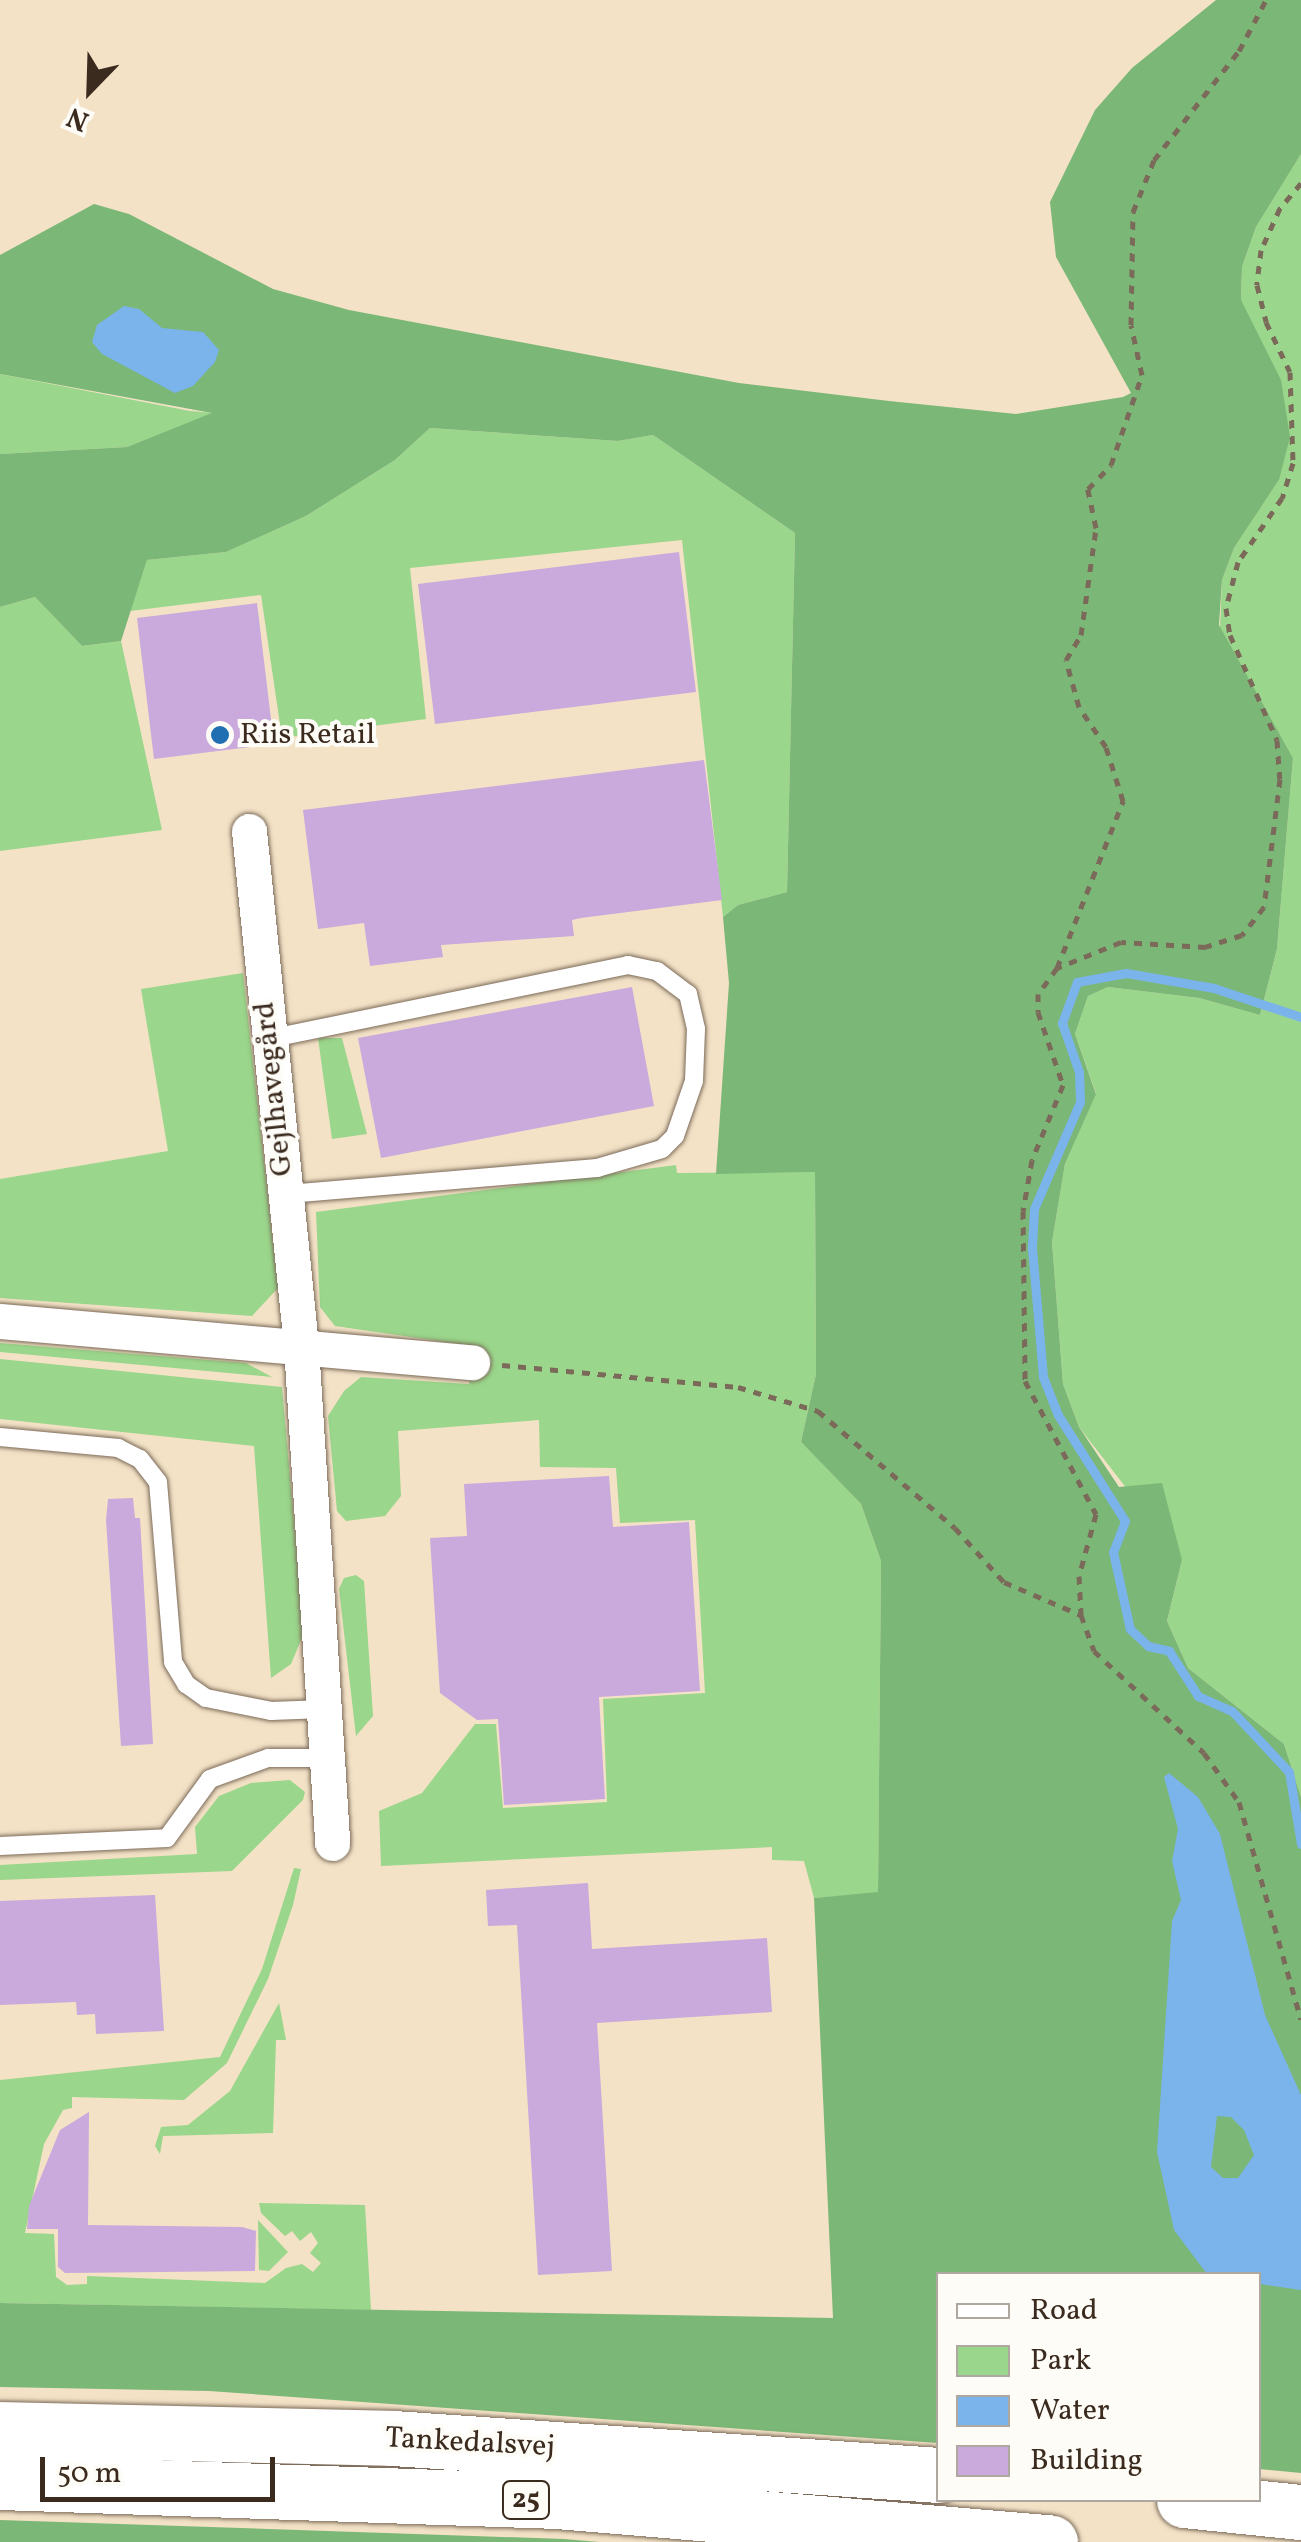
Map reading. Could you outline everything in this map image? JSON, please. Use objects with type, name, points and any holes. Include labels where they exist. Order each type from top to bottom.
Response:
[{"type":"highway","name":"Tankedalsvej","points":[[0,2430],[393,2438],[936,2475]]},
{"type":"highway","name":"Tankedalsvej","points":[[0,2482],[557,2502],[1050,2542]]},
{"type":"highway","points":[[1204,2502],[1301,2512]]},
{"type":"street","name":"Gejlhavegård","points":[[249,831],[301,1346],[332,1843]]},
{"type":"street","points":[[0,1320],[472,1362]]},
{"type":"lane","points":[[268,1038],[628,964],[657,970],[688,994],[696,1029],[694,1081],[674,1136],[662,1150],[597,1168],[284,1194]]},
{"type":"lane","points":[[0,1438],[118,1448],[140,1459],[158,1482],[173,1662],[186,1684],[206,1698],[271,1711],[324,1709]]},
{"type":"lane","points":[[0,1846],[167,1838],[210,1779],[268,1758],[327,1758]]},
{"type":"path","points":[[1266,0],[1239,51],[1154,160],[1133,212],[1132,325],[1142,374],[1112,465],[1088,489],[1096,528],[1080,635],[1066,660],[1079,706],[1106,747],[1122,801],[1058,968],[1038,994],[1063,1085],[1032,1160],[1022,1211],[1023,1328],[1025,1380],[1096,1514],[1079,1576],[1081,1615],[1094,1651],[1204,1754],[1239,1802],[1301,2019]]},
{"type":"path","points":[[1058,968],[1121,942],[1206,947],[1242,936],[1264,907],[1276,817],[1277,740],[1230,635],[1226,608],[1238,562],[1282,498],[1293,463],[1290,372],[1266,322],[1257,285],[1261,250],[1280,208],[1301,183]]},
{"type":"path","points":[[472,1362],[738,1387],[818,1411],[955,1528],[1004,1582],[1081,1615]]},
{"type":"green space","points":[[1216,0],[1301,0],[1301,154],[1256,227],[1242,267],[1241,300],[1281,380],[1290,437],[1279,480],[1234,548],[1222,580],[1219,625],[1293,758],[1277,949],[1260,1015],[1199,998],[1108,987],[1088,996],[1075,1034],[1096,1094],[1065,1164],[1052,1242],[1063,1384],[1079,1427],[1119,1487],[1162,1483],[1182,1560],[1167,1621],[1188,1668],[1284,1744],[1301,1797],[1301,2473],[1261,2469],[1261,2272],[936,2272],[936,2443],[209,2391],[0,2387],[0,2303],[833,2318],[814,1898],[878,1892],[881,1561],[861,1504],[801,1442],[816,1374],[815,1172],[716,1174],[729,983],[723,917],[738,905],[787,892],[795,533],[653,435],[618,441],[430,428],[395,460],[306,516],[226,552],[147,560],[121,641],[82,646],[35,597],[0,607],[0,454],[127,447],[212,413],[0,374],[0,255],[94,204],[129,214],[273,289],[349,310],[739,383],[889,401],[1016,414],[1123,397],[1131,393],[1056,257],[1050,202],[1095,110],[1132,68]]},
{"type":"green space","points":[[1301,154],[1301,1797],[1284,1744],[1188,1668],[1167,1621],[1182,1560],[1079,1427],[1063,1384],[1052,1242],[1065,1164],[1096,1093],[1075,1034],[1088,996],[1108,987],[1199,998],[1260,1015],[1277,949],[1293,758],[1220,628],[1222,580],[1234,548],[1279,480],[1241,301],[1242,267],[1256,227]]},
{"type":"green space","points":[[0,374],[215,413],[127,447],[0,454]]},
{"type":"green space","points":[[430,428],[618,441],[653,435],[795,533],[787,892],[738,905],[723,917],[682,540],[410,568],[426,719],[282,738],[261,595],[130,611],[147,560],[226,552],[306,516],[395,460]]},
{"type":"green space","points":[[35,597],[82,646],[121,641],[162,830],[0,851],[0,607]]},
{"type":"green space","points":[[243,973],[278,1288],[252,1316],[0,1298],[0,1179],[168,1151],[141,989]]},
{"type":"green space","points":[[318,1038],[342,1038],[367,1134],[332,1139]]},
{"type":"green space","points":[[676,1165],[677,1173],[815,1172],[816,1374],[801,1442],[861,1504],[881,1561],[878,1893],[814,1898],[804,1861],[772,1860],[772,1847],[381,1866],[379,1811],[422,1793],[475,1724],[496,1724],[503,1808],[607,1802],[603,1699],[705,1693],[695,1520],[620,1523],[616,1468],[540,1467],[539,1420],[398,1431],[401,1496],[385,1516],[346,1521],[337,1511],[328,1416],[344,1391],[361,1377],[469,1384],[473,1346],[335,1326],[320,1307],[316,1212]]},
{"type":"green space","points":[[0,1343],[246,1363],[272,1377],[0,1352]]},
{"type":"green space","points":[[0,1359],[282,1387],[304,1633],[291,1664],[271,1678],[254,1446],[0,1419]]},
{"type":"green space","points":[[356,1575],[364,1581],[373,1716],[356,1736],[339,1589],[344,1578]]},
{"type":"green space","points":[[290,1780],[305,1792],[303,1800],[232,1871],[0,1880],[0,1865],[197,1854],[195,1827],[219,1796],[251,1783]]},
{"type":"green space","points":[[294,1868],[301,1869],[293,1905],[268,1979],[227,2063],[184,2100],[72,2097],[72,2108],[63,2110],[44,2144],[25,2233],[54,2234],[56,2277],[67,2285],[87,2284],[87,2276],[265,2283],[286,2268],[302,2264],[313,2272],[321,2263],[310,2253],[318,2243],[311,2232],[300,2241],[292,2231],[285,2236],[261,2213],[259,2203],[365,2205],[371,2310],[0,2303],[0,2080],[220,2057],[262,1969]]},
{"type":"green space","points":[[279,2003],[286,2040],[276,2040],[273,2133],[163,2136],[160,2154],[155,2146],[161,2127],[188,2125],[230,2091]]},
{"type":"green space","points":[[258,2220],[288,2252],[269,2271],[259,2270]]},
{"type":"green space","points":[[0,2520],[564,2539],[599,2542],[0,2542]]},
{"type":"water","points":[[124,306],[139,309],[162,328],[203,332],[219,350],[215,362],[193,386],[175,393],[102,354],[92,342],[97,325]]},
{"type":"water","points":[[1169,1773],[1198,1797],[1220,1834],[1265,2015],[1301,2095],[1301,2290],[1261,2284],[1261,2272],[1206,2272],[1174,2230],[1157,2152],[1172,1921],[1181,1900],[1172,1861],[1178,1829],[1164,1777]],"holes":[[[1217,2116],[1231,2117],[1244,2130],[1254,2155],[1238,2178],[1223,2178],[1211,2167]]]},
{"type":"building","points":[[679,552],[696,692],[435,724],[418,584]]},
{"type":"building","points":[[257,603],[274,744],[154,759],[137,618]]},
{"type":"building","points":[[704,760],[722,900],[581,918],[572,920],[574,936],[441,945],[443,957],[370,966],[364,923],[318,929],[303,810]]},
{"type":"building","points":[[632,987],[654,1106],[381,1158],[358,1038]]},
{"type":"building","points":[[609,1476],[613,1527],[689,1522],[700,1691],[599,1697],[605,1799],[504,1805],[498,1719],[477,1720],[440,1693],[430,1538],[467,1536],[464,1484]]},
{"type":"building","points":[[133,1498],[135,1518],[140,1518],[153,1744],[121,1746],[106,1520],[108,1499]]},
{"type":"building","points":[[588,1883],[592,1949],[767,1938],[772,2012],[597,2023],[612,2271],[538,2275],[517,1925],[488,1926],[486,1890]]},
{"type":"building","points":[[155,1895],[164,2031],[96,2034],[95,2014],[77,2015],[76,2002],[0,2005],[0,1901]]},
{"type":"building","points":[[89,2112],[88,2225],[242,2227],[256,2231],[255,2271],[65,2273],[58,2267],[58,2229],[27,2229],[29,2206],[60,2130]]},
{"type":"waterway","points":[[1301,1017],[1214,988],[1126,973],[1077,982],[1062,1023],[1079,1072],[1080,1102],[1034,1209],[1032,1248],[1043,1377],[1058,1415],[1125,1521],[1113,1552],[1130,1629],[1148,1646],[1169,1651],[1198,1696],[1232,1711],[1289,1772],[1301,1844]]},
{"type":"place","name":"Riis Retail","points":[[220,735]]}]
